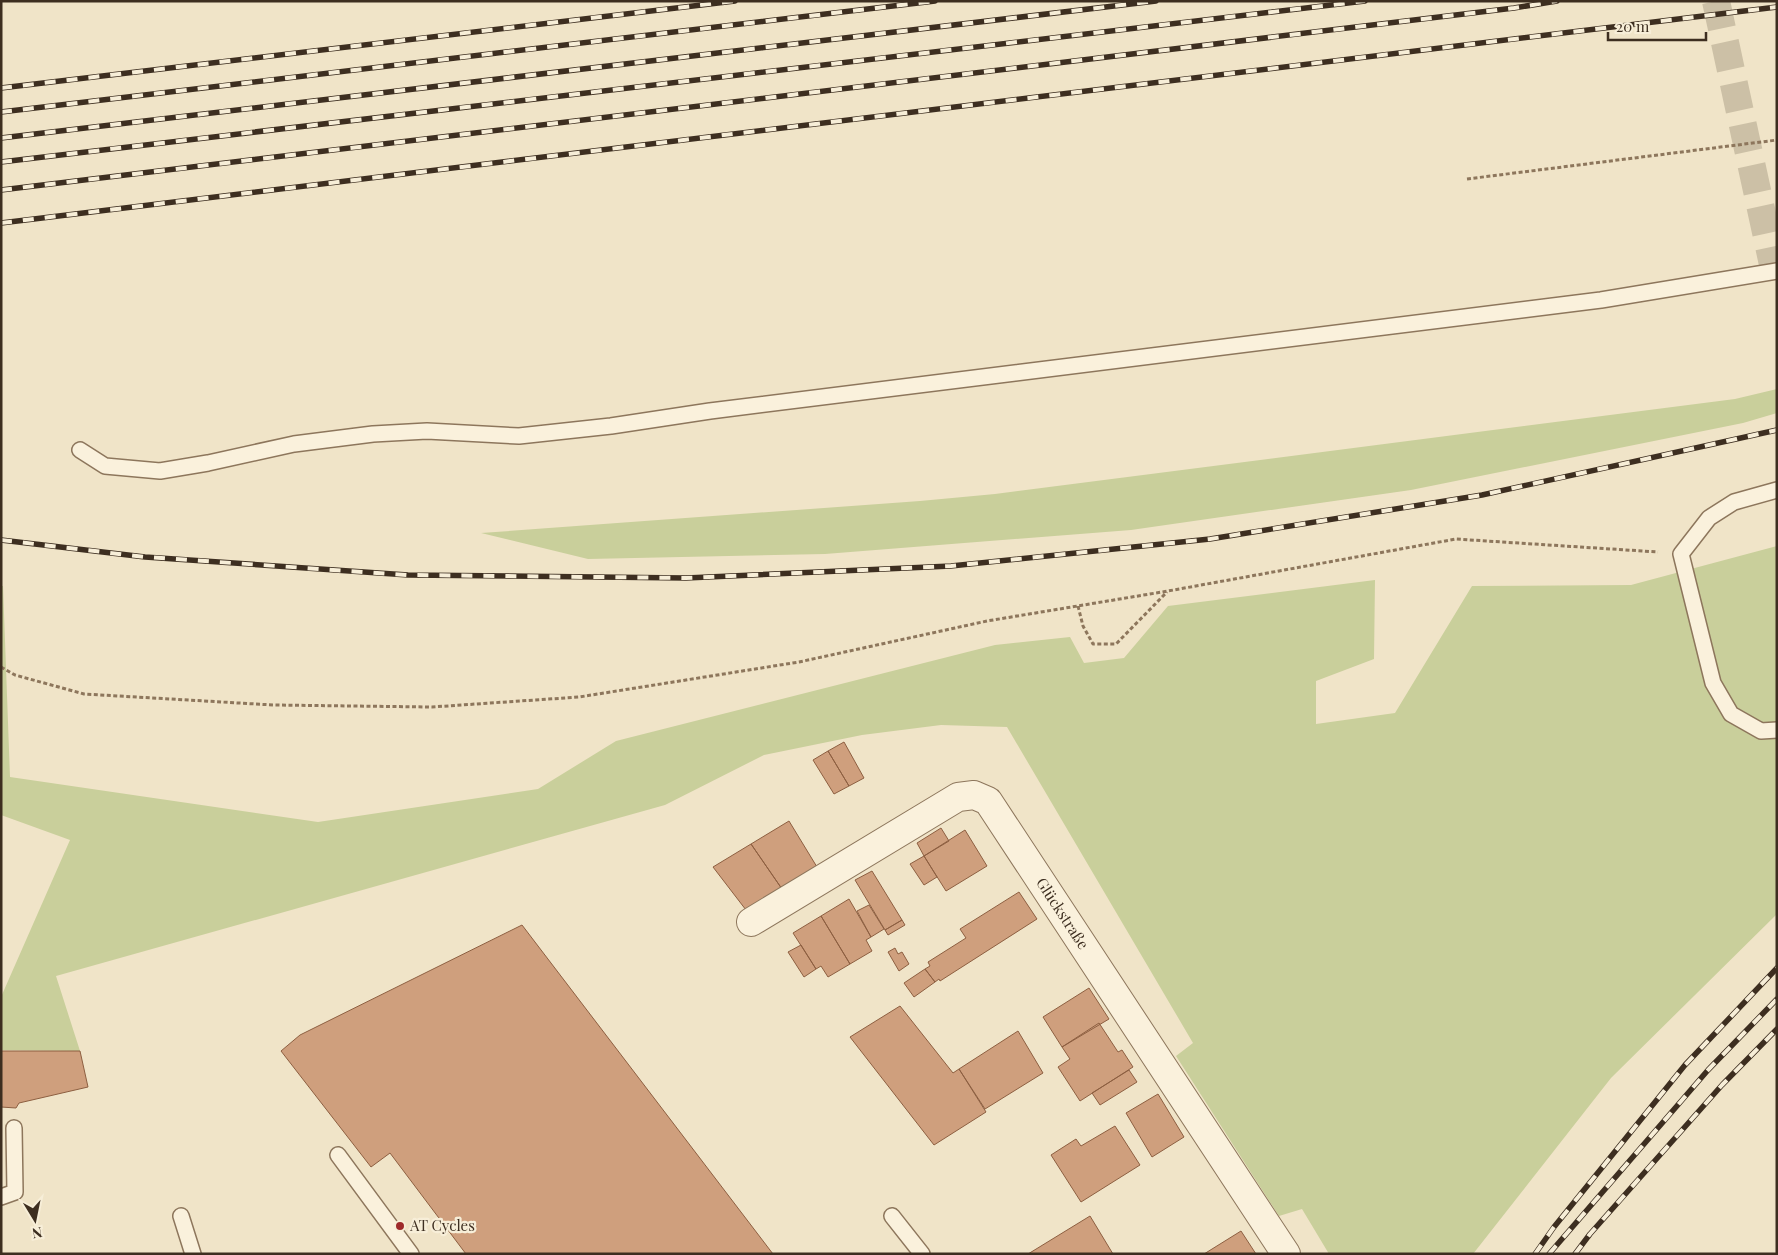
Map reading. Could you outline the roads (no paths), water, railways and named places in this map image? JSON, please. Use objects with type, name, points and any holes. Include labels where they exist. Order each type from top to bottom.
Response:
[{"type":"street","name":"Glückstraße","points":[[751,922],[958,797],[974,795],[988,801],[1286,1254]]},
{"type":"lane","points":[[80,450],[105,466],[160,471],[208,463],[294,444],[373,434],[427,431],[519,436],[1601,300],[1777,271]]},
{"type":"lane","points":[[1777,490],[1734,502],[1709,518],[1681,554],[1713,683],[1731,714],[1761,731],[1777,730]]},
{"type":"lane","points":[[1,1197],[16,1192],[14,1128]]},
{"type":"lane","points":[[338,1155],[411,1254]]},
{"type":"lane","points":[[181,1216],[193,1254]]},
{"type":"lane","points":[[892,1216],[922,1254]]},
{"type":"tunnel","points":[[1716,1],[1777,283]]},
{"type":"railway","points":[[1,88],[735,1]]},
{"type":"railway","points":[[1,112],[935,1]]},
{"type":"railway","points":[[1,138],[1156,1]]},
{"type":"railway","points":[[1,162],[1365,1]]},
{"type":"railway","points":[[1,190],[1514,8],[1557,1]]},
{"type":"railway","points":[[1,223],[1777,7]]},
{"type":"railway","points":[[1,540],[145,557],[408,575],[686,578],[951,566],[1210,539],[1482,495],[1777,430]]},
{"type":"railway","points":[[1535,1254],[1554,1227],[1685,1065],[1777,968]]},
{"type":"railway","points":[[1549,1254],[1708,1070],[1777,999]]},
{"type":"railway","points":[[1575,1254],[1590,1234],[1722,1085],[1777,1029]]},
{"type":"place","name":"AT Cycles","points":[[400,1226]]}]
